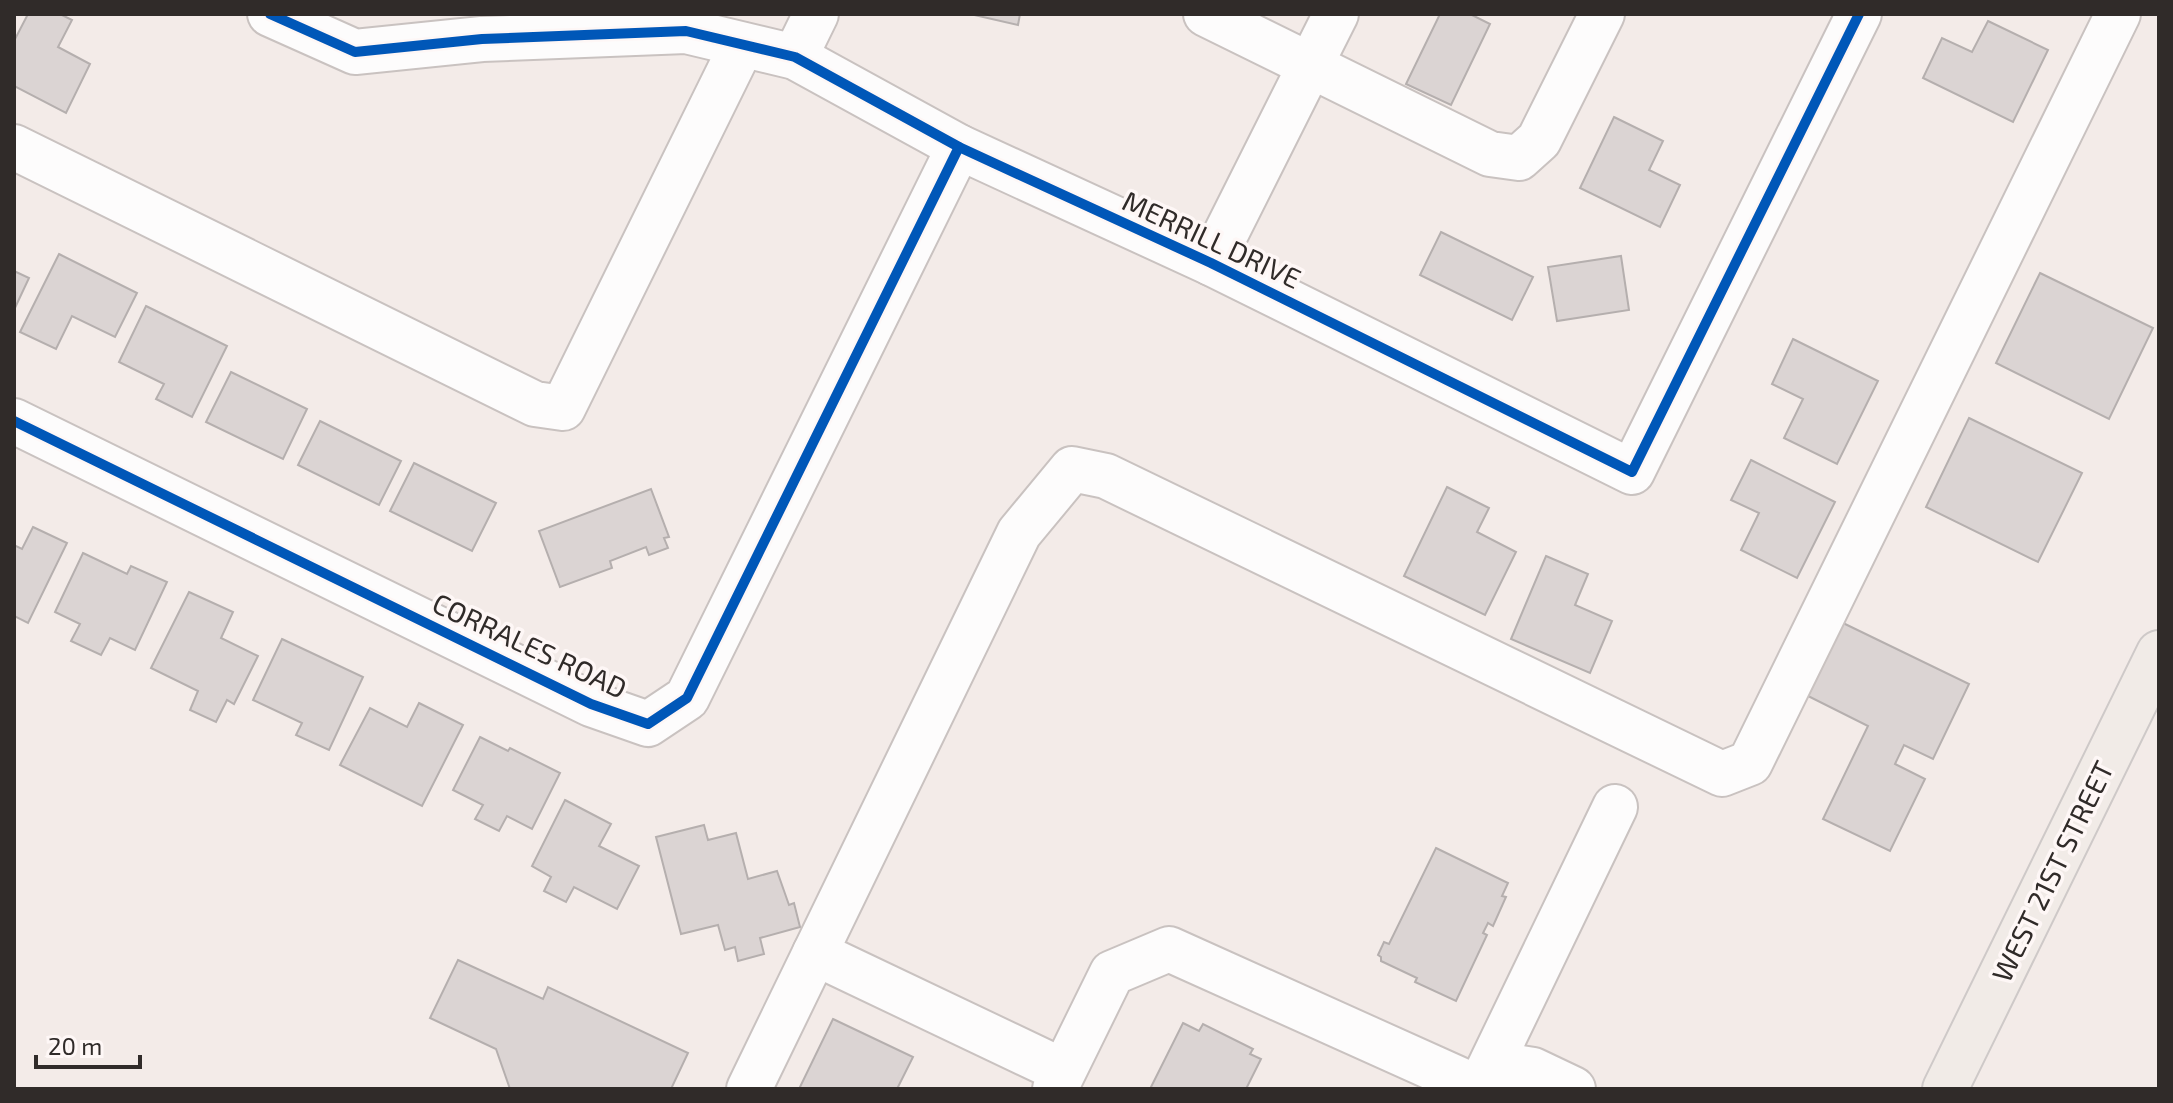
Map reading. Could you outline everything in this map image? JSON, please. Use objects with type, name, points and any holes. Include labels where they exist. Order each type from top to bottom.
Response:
[{"type":"main road","name":"WEST 21ST STREET","points":[[1945,1089],[2159,653]]},
{"type":"street","name":"MERRILL DRIVE","points":[[270,14],[355,52],[482,39],[686,31],[795,57],[959,147],[1211,263],[1632,472],[1859,14]]},
{"type":"street","points":[[795,57],[816,14]]},
{"type":"street","points":[[1206,14],[1490,154],[1519,158],[1539,140],[1602,14]]},
{"type":"street","points":[[1211,263],[1336,14]]},
{"type":"street","points":[[749,1089],[1019,533],[1072,469],[1106,476],[1722,774],[1750,763],[2118,14]]},
{"type":"street","points":[[14,147],[535,404],[563,408],[742,45]]},
{"type":"street","name":"CORRALES ROAD","points":[[14,421],[591,704],[648,724],[687,698],[959,147]]},
{"type":"street","points":[[1478,1089],[1615,807]]},
{"type":"street","points":[[815,953],[1059,1080],[1112,973],[1169,949],[1478,1089]]},
{"type":"street","points":[[1478,1089],[1515,1067],[1533,1070],[1573,1089]]},
{"type":"building","points":[[28,14],[60,14],[72,20],[58,47],[90,64],[66,113],[14,86],[14,41]]},
{"type":"building","points":[[970,14],[1020,14],[1018,25]]},
{"type":"building","points":[[1440,14],[1470,14],[1490,24],[1451,105],[1406,84]]},
{"type":"building","points":[[1988,21],[2048,50],[2013,122],[1923,78],[1942,38],[1972,52]]},
{"type":"building","points":[[1614,117],[1663,141],[1649,170],[1680,185],[1660,227],[1580,188]]},
{"type":"building","points":[[1441,232],[1533,277],[1512,320],[1420,275]]},
{"type":"building","points":[[59,254],[137,293],[115,337],[72,316],[56,349],[20,332]]},
{"type":"building","points":[[1621,256],[1629,310],[1557,321],[1548,267]]},
{"type":"building","points":[[14,271],[29,278],[14,310]]},
{"type":"building","points":[[2040,273],[2153,328],[2109,419],[1996,363]]},
{"type":"building","points":[[146,306],[227,346],[192,417],[156,399],[164,384],[119,362]]},
{"type":"building","points":[[1793,339],[1878,381],[1837,464],[1784,438],[1803,399],[1772,384]]},
{"type":"building","points":[[231,372],[307,409],[283,459],[206,422]]},
{"type":"building","points":[[1969,418],[2082,473],[2038,562],[1926,507]]},
{"type":"building","points":[[320,421],[401,461],[379,505],[298,465]]},
{"type":"building","points":[[1751,460],[1835,502],[1797,578],[1741,550],[1759,513],[1731,500]]},
{"type":"building","points":[[414,463],[496,503],[472,551],[390,511]]},
{"type":"building","points":[[1447,487],[1489,508],[1477,532],[1516,552],[1485,615],[1404,576]]},
{"type":"building","points":[[651,489],[669,537],[664,538],[668,548],[649,555],[646,547],[610,561],[612,568],[560,587],[539,531]]},
{"type":"building","points":[[33,527],[67,543],[28,623],[14,616],[14,545],[22,549]]},
{"type":"building","points":[[83,553],[127,574],[131,566],[167,582],[135,650],[110,638],[101,655],[71,641],[80,624],[55,612]]},
{"type":"building","points":[[1546,556],[1588,574],[1575,605],[1612,621],[1590,673],[1511,639]]},
{"type":"building","points":[[189,592],[233,612],[221,638],[258,656],[234,704],[227,700],[216,722],[190,710],[198,691],[151,668]]},
{"type":"building","points":[[1843,623],[1969,684],[1933,759],[1904,745],[1895,764],[1925,779],[1890,851],[1823,819],[1868,726],[1808,696]]},
{"type":"building","points":[[282,639],[363,677],[329,750],[296,735],[302,723],[253,700]]},
{"type":"building","points":[[419,703],[463,725],[422,806],[340,765],[370,708],[407,727]]},
{"type":"building","points":[[480,737],[560,773],[532,829],[507,816],[499,831],[475,819],[483,805],[453,790]]},
{"type":"building","points":[[565,800],[611,824],[599,846],[639,866],[617,909],[574,887],[566,902],[544,891],[551,877],[532,866]]},
{"type":"building","points":[[704,825],[708,840],[736,833],[748,879],[777,871],[789,905],[794,903],[800,927],[760,938],[764,954],[738,961],[735,947],[725,950],[718,925],[681,934],[656,837]]},
{"type":"building","points":[[1436,848],[1508,883],[1502,896],[1506,897],[1493,926],[1488,923],[1483,933],[1487,935],[1456,1001],[1415,982],[1417,978],[1381,961],[1378,955],[1384,942],[1389,944]]},
{"type":"building","points":[[458,960],[543,999],[548,987],[688,1053],[671,1089],[510,1089],[496,1049],[430,1018]]},
{"type":"building","points":[[833,1019],[913,1057],[897,1089],[799,1089]]},
{"type":"building","points":[[1183,1023],[1199,1031],[1203,1024],[1253,1049],[1250,1054],[1261,1059],[1246,1089],[1150,1089]]},
{"type":"cycle path","points":[[270,14],[355,52],[482,39],[686,31],[795,57],[959,147],[1211,263],[1632,472],[1859,14]]},
{"type":"cycle path","points":[[14,421],[591,704],[648,724],[687,698],[959,147]]}]
